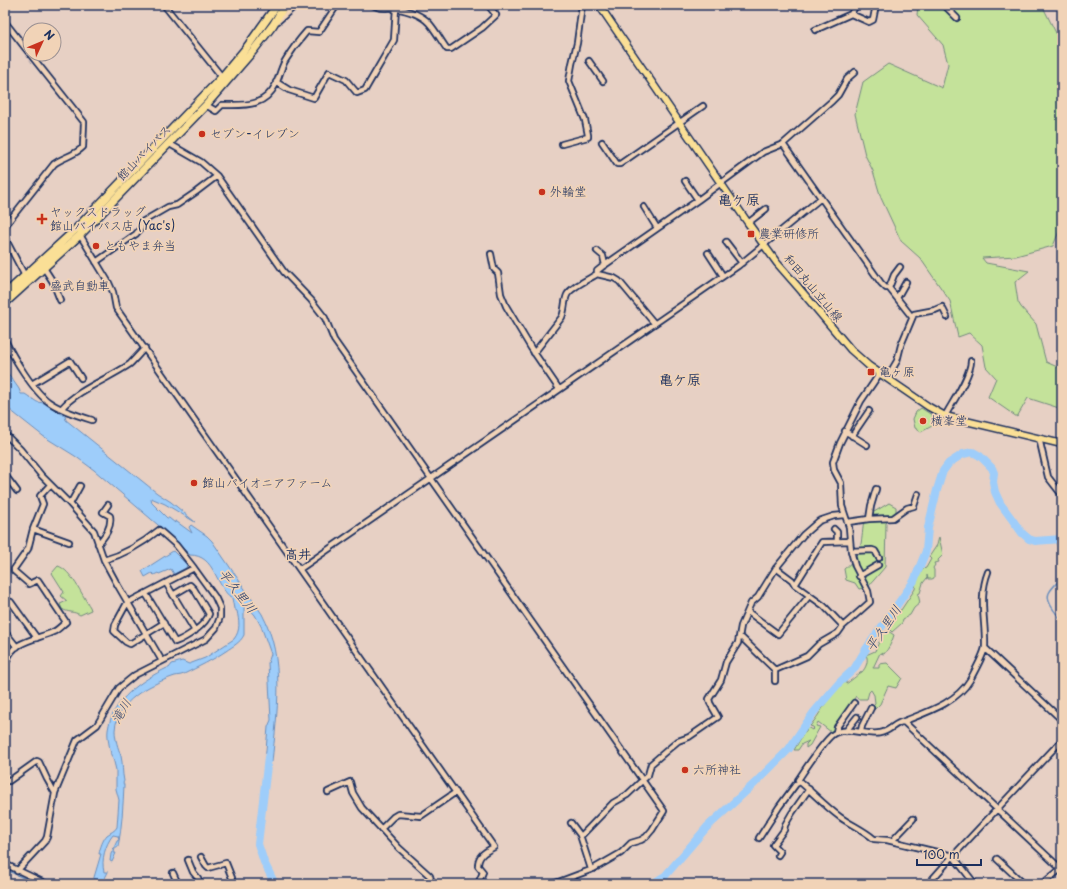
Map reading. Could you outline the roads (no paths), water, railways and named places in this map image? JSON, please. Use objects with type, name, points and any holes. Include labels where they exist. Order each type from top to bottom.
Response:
[{"type":"highway","name":"館山バイパス","points":[[5,303],[80,235],[166,141],[247,47],[277,5]]},
{"type":"highway","name":"館山バイパス","points":[[5,294],[75,230],[166,141],[206,105],[253,51],[273,25],[285,5]]},
{"type":"main road","name":"和田丸山立山線","points":[[599,5],[764,246],[848,346],[869,366],[929,407],[945,416],[1062,444]]},
{"type":"street","points":[[164,5],[222,77]]},
{"type":"street","points":[[273,25],[296,5]]},
{"type":"street","points":[[206,105],[216,111],[222,105],[250,105],[267,97],[285,62],[304,34],[307,31],[319,32],[337,5]]},
{"type":"street","points":[[373,5],[385,9],[396,8],[411,12],[428,22],[447,49],[451,48],[482,28],[496,15],[488,5]]},
{"type":"street","points":[[562,144],[588,136],[585,120],[569,81],[577,43],[582,5]]},
{"type":"street","points":[[815,30],[851,14],[856,5]]},
{"type":"street","points":[[851,14],[869,22],[873,20],[876,5]]},
{"type":"street","points":[[944,5],[957,18]]},
{"type":"street","points":[[276,82],[289,90],[314,98],[329,72],[346,80],[357,93],[364,90],[375,74],[394,40],[396,8]]},
{"type":"street","points":[[5,22],[22,44]]},
{"type":"street","points":[[589,60],[603,81]]},
{"type":"street","points":[[5,226],[54,164],[60,159],[76,153],[83,147],[84,122],[36,62]]},
{"type":"street","points":[[534,353],[554,325],[562,317],[567,294],[571,290],[597,274],[597,271],[605,265],[698,200],[763,152],[783,144],[838,95],[846,79],[855,72]]},
{"type":"street","points":[[602,142],[617,164],[620,164],[703,106]]},
{"type":"street","points":[[166,141],[201,162],[217,176],[284,272],[311,300],[325,318],[334,340],[432,478],[641,781],[664,811],[646,837],[631,843],[622,853],[591,869],[553,884]]},
{"type":"street","points":[[783,144],[881,283],[886,288],[889,288],[912,317]]},
{"type":"street","points":[[96,262],[136,234],[141,228],[142,222],[168,207],[177,205],[217,176]]},
{"type":"street","points":[[685,181],[698,200]]},
{"type":"street","points":[[300,569],[742,263],[821,198]]},
{"type":"street","points":[[644,207],[658,228]]},
{"type":"street","points":[[748,224],[766,209]]},
{"type":"street","points":[[80,235],[111,288],[116,308],[494,847],[481,854],[478,858],[478,866],[483,872],[478,884]]},
{"type":"street","points":[[5,238],[25,276]]},
{"type":"street","points":[[726,242],[742,263]]},
{"type":"street","points":[[597,251],[603,256],[605,265]]},
{"type":"street","points":[[708,253],[723,276]]},
{"type":"street","points":[[491,254],[494,269],[498,273],[501,294],[506,306],[534,353],[559,389]]},
{"type":"street","points":[[889,288],[894,275],[900,267]]},
{"type":"street","points":[[44,268],[53,282],[60,300]]},
{"type":"street","points":[[597,274],[614,278],[619,281],[654,323]]},
{"type":"street","points":[[897,298],[906,282]]},
{"type":"street","points":[[887,378],[897,361],[901,345],[914,314],[942,308],[946,317]]},
{"type":"street","points":[[5,340],[32,384],[48,402],[77,416],[92,420]]},
{"type":"street","points":[[62,408],[76,396],[132,362],[145,348]]},
{"type":"street","points":[[945,416],[968,374],[971,361]]},
{"type":"street","points":[[32,384],[70,362],[81,378]]},
{"type":"street","points":[[774,670],[807,656],[819,644],[835,636],[843,626],[870,602],[868,591],[854,566],[848,522],[844,515],[842,506],[841,483],[834,470],[833,462],[845,431],[860,401],[880,374]]},
{"type":"street","points":[[852,436],[869,411]]},
{"type":"street","points":[[845,431],[867,446]]},
{"type":"street","points":[[5,434],[20,448],[41,475],[94,531],[104,560],[127,603],[162,662]]},
{"type":"street","points":[[1039,438],[1048,477],[1062,495]]},
{"type":"street","points":[[5,475],[17,491]]},
{"type":"street","points":[[5,662],[7,661],[7,652],[20,644],[55,632],[66,622],[38,580],[28,584],[14,571],[28,549],[33,529],[43,504],[40,496],[50,485]]},
{"type":"street","points":[[70,504],[80,486]]},
{"type":"street","points":[[869,518],[876,489]]},
{"type":"street","points":[[848,522],[869,518],[893,518],[907,508],[914,506],[918,494]]},
{"type":"street","points":[[98,544],[103,538],[110,521],[110,516],[103,512],[108,505]]},
{"type":"street","points":[[581,836],[613,803],[626,795],[648,774],[651,764],[678,741],[689,738],[718,717],[709,699],[721,680],[726,662],[739,638],[741,626],[751,603],[761,593],[776,568],[803,535],[819,521],[834,516],[844,515]]},
{"type":"street","points":[[33,529],[69,542]]},
{"type":"street","points":[[834,529],[837,532],[837,541]]},
{"type":"street","points":[[17,871],[45,841],[55,792],[77,740],[97,725],[119,688],[135,675],[206,639],[216,628],[220,617],[220,608],[215,597],[176,545],[159,530],[136,548],[119,556],[104,560]]},
{"type":"street","points":[[795,585],[820,544],[825,541],[850,541]]},
{"type":"street","points":[[851,551],[872,550],[875,551],[880,558]]},
{"type":"street","points":[[859,576],[878,565]]},
{"type":"street","points":[[164,623],[130,644],[114,632],[115,625],[127,603],[194,568]]},
{"type":"street","points":[[776,568],[792,580],[795,585],[824,606],[843,626]]},
{"type":"street","points":[[836,732],[861,731],[879,734],[900,722],[904,722],[941,706],[965,688],[985,648],[983,596],[985,578],[988,572]]},
{"type":"street","points":[[166,583],[195,631]]},
{"type":"street","points":[[146,594],[176,642],[195,631],[208,618],[209,614],[194,589],[190,586],[173,595]]},
{"type":"street","points":[[748,612],[778,634],[809,596]]},
{"type":"street","points":[[11,602],[37,638]]},
{"type":"street","points":[[5,632],[17,647]]},
{"type":"street","points":[[739,638],[742,638],[774,670],[775,682]]},
{"type":"street","points":[[985,648],[1062,720]]},
{"type":"street","points":[[800,782],[798,780],[829,738],[836,732],[837,727],[854,703]]},
{"type":"street","points":[[861,731],[871,708]]},
{"type":"street","points":[[846,731],[857,717]]},
{"type":"street","points":[[904,722],[1061,869],[1044,883]]},
{"type":"street","points":[[928,884],[1062,740]]},
{"type":"street","points":[[5,778],[9,781],[39,762],[55,792]]},
{"type":"street","points":[[328,792],[350,782],[353,793],[362,808],[399,848],[430,876],[432,884]]},
{"type":"street","points":[[800,782],[839,816],[874,839],[892,841],[953,856],[975,884]]},
{"type":"street","points":[[759,838],[779,807],[796,784],[800,782]]},
{"type":"street","points":[[778,855],[780,852],[773,845],[784,830],[792,813],[809,789]]},
{"type":"street","points":[[381,829],[398,814],[421,816],[456,792]]},
{"type":"street","points":[[892,841],[914,819]]},
{"type":"street","points":[[571,823],[581,836],[591,869]]},
{"type":"street","points":[[201,857],[208,868],[226,863],[232,878],[231,884]]},
{"type":"street","points":[[997,859],[1024,884]]},
{"type":"street","points":[[188,860],[193,872],[201,884]]},
{"type":"street","points":[[5,864],[47,884]]},
{"type":"street","points":[[173,873],[178,884]]},
{"type":"water","name":"滝川","points":[[5,369],[21,394],[25,394],[37,402],[44,403],[65,416],[66,420],[195,522],[165,504],[151,498],[152,503],[167,518],[175,523],[175,521],[177,522],[192,533],[189,527],[191,525],[212,541],[262,614],[270,631],[277,668],[278,686],[276,725],[272,762],[267,766],[265,762],[268,727],[271,720],[268,663],[271,654],[261,626],[255,615],[246,605],[244,608],[244,635],[238,642],[200,666],[182,675],[163,680],[144,690],[128,703],[117,720],[115,730],[116,740],[122,759],[124,781],[119,840],[118,836],[113,835],[106,848],[103,858],[103,867],[104,872],[108,872],[102,884],[92,884],[101,854],[99,854],[100,849],[107,835],[117,827],[119,800],[116,789],[116,770],[108,740],[108,730],[115,709],[138,685],[157,673],[169,668],[172,664],[182,661],[189,664],[205,658],[234,639],[239,629],[239,622],[232,598],[226,593],[205,560],[199,556],[190,555],[172,537],[94,470],[43,436],[5,406]]},
{"type":"water","points":[[173,551],[187,565],[186,568],[174,574],[171,569],[159,574],[154,575],[152,573],[145,577],[142,571]]},
{"type":"water","points":[[119,840],[118,847],[115,847],[114,853],[116,853],[112,862],[110,861],[111,854]]},
{"type":"waterway","name":"平久里川","points":[[652,884],[665,876],[707,827],[755,783],[789,749],[814,712],[839,683],[854,669],[866,649],[914,581],[926,551],[928,528],[937,490],[943,471],[949,463],[963,454],[973,452],[980,456],[992,468],[994,473],[993,482],[995,492],[1000,503],[1022,533],[1029,539],[1035,541],[1062,539]]},
{"type":"waterway","points":[[1055,540],[1062,555]]},
{"type":"waterway","points":[[1062,578],[1048,596],[1052,608],[1062,621]]},
{"type":"waterway","name":"平久里川","points":[[268,757],[258,844],[264,862],[275,884]]},
{"type":"waterway","points":[[5,869],[36,884]]},
{"type":"place","name":"セブン-イレブン","points":[[202,134]]},
{"type":"place","name":"外輪堂","points":[[542,192]]},
{"type":"place","name":"ヤックスドラッグ 館山バイパス店 (Yac's)","points":[[42,219]]},
{"type":"place","name":"農業研修所","points":[[751,234]]},
{"type":"place","name":"ともやま弁当","points":[[96,246]]},
{"type":"place","name":"盛武自動車","points":[[42,286]]},
{"type":"place","name":"亀ヶ原","points":[[871,372]]},
{"type":"place","name":"横峯堂","points":[[923,421]]},
{"type":"place","name":"館山パイオニアファーム","points":[[194,483]]},
{"type":"place","name":"六所神社","points":[[685,770]]},
{"type":"district","name":"亀ケ原","points":[[739,200]]},
{"type":"district","name":"亀ケ原","points":[[680,380]]},
{"type":"district","name":"高井","points":[[298,554]]}]
